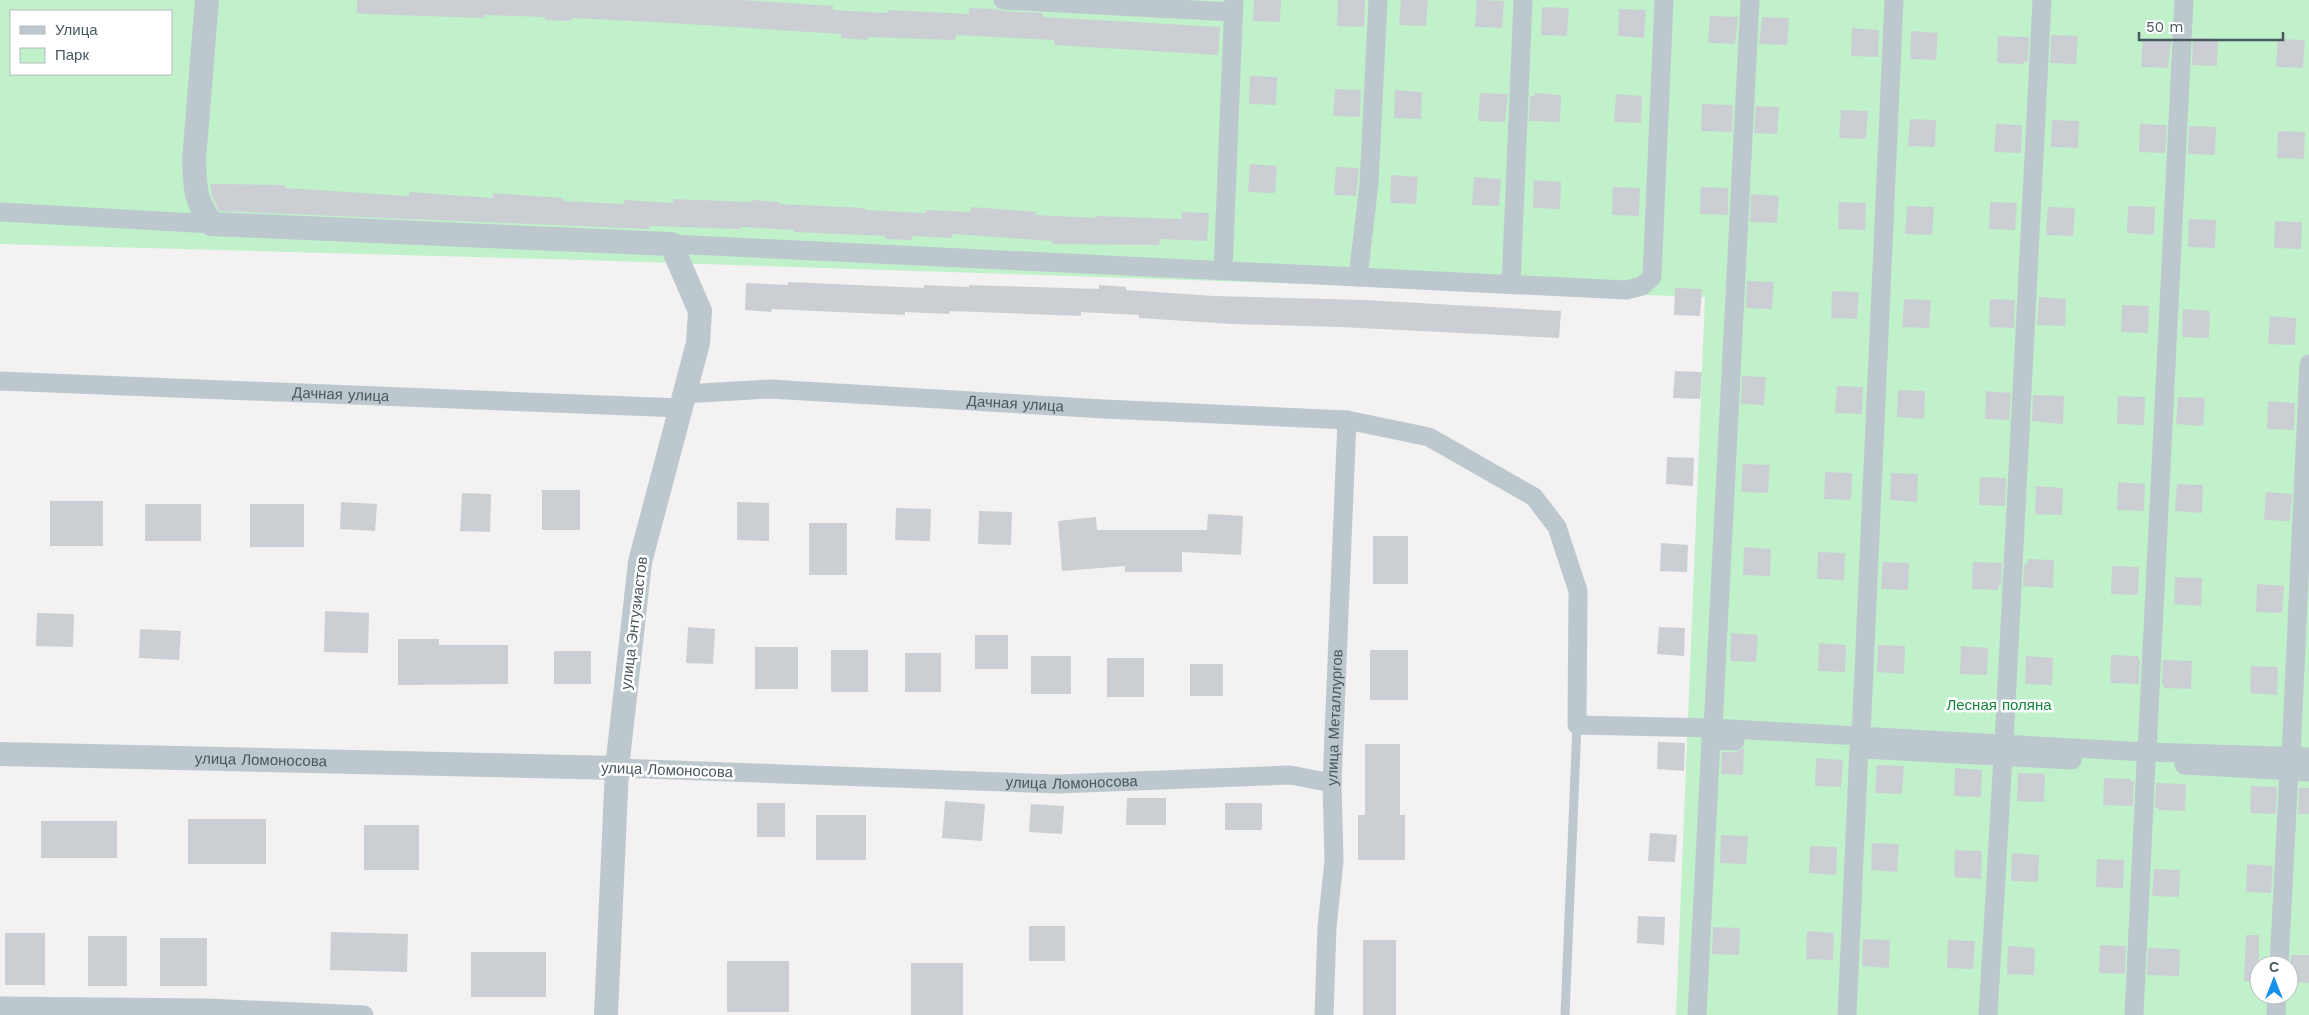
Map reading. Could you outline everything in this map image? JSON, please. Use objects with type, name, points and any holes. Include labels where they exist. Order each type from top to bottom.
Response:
[{"type":"street","points":[[207,0],[194,186],[200,209],[212,224]]},
{"type":"street","points":[[1003,0],[1234,6],[1223,270]]},
{"type":"street","points":[[1358,277],[1369,184],[1378,0]]},
{"type":"street","points":[[1511,284],[1523,0]]},
{"type":"street","points":[[0,212],[212,224],[1626,290],[1642,286],[1652,277],[1664,0]]},
{"type":"street","points":[[1712,728],[1750,0]]},
{"type":"street","points":[[1847,1015],[1894,0]]},
{"type":"street","points":[[1988,1015],[2004,750],[2042,0]]},
{"type":"street","points":[[2134,1015],[2184,0]]},
{"type":"street","name":"улица Энтузиастов","points":[[606,1015],[618,768],[640,562],[698,343],[700,311],[672,244]]},
{"type":"street","points":[[2280,955],[2296,761],[2309,364]]},
{"type":"street","name":"Дачная улица","points":[[0,381],[683,401],[770,389],[1347,420],[1429,437],[1534,497],[1557,527],[1578,591],[1577,725]]},
{"type":"street","name":"улица Металлургов","points":[[1324,1015],[1327,927],[1334,861],[1332,783],[1347,420]]},
{"type":"street","points":[[1577,725],[1712,728],[1860,742],[2147,758],[2296,761],[2309,772]]},
{"type":"street","points":[[1697,1015],[1711,740],[1860,742]]},
{"type":"street","name":"улица Ломоносова","points":[[0,754],[618,768],[1057,784],[1290,775],[1332,783]]},
{"type":"street","points":[[0,1006],[364,1015]]},
{"type":"lane","points":[[1565,1015],[1577,725]]},
{"type":"green space","name":"Лесная поляна","points":[[0,0],[2309,0],[2309,1015],[1676,1015],[1705,297],[582,260],[0,244]]},
{"type":"building","points":[[357,0],[742,0],[833,6],[833,10],[887,13],[888,10],[969,14],[969,8],[996,9],[1043,13],[1043,17],[1220,27],[1218,55],[1054,45],[1054,40],[956,35],[955,40],[868,37],[867,40],[841,38],[841,34],[671,23],[572,18],[571,21],[545,20],[545,17],[484,15],[484,18],[364,14],[357,13]]},
{"type":"building","points":[[1254,0],[1281,0],[1280,22],[1253,21]]},
{"type":"building","points":[[1338,0],[1365,0],[1364,27],[1337,26]]},
{"type":"building","points":[[1401,0],[1428,0],[1426,26],[1399,25]]},
{"type":"building","points":[[1477,0],[1504,1],[1502,28],[1475,27]]},
{"type":"building","points":[[1542,7],[1569,8],[1567,36],[1541,35]]},
{"type":"building","points":[[1619,9],[1646,10],[1644,38],[1618,36]]},
{"type":"building","points":[[1710,16],[1738,17],[1735,44],[1708,43]]},
{"type":"building","points":[[1762,17],[1789,18],[1787,45],[1759,44]]},
{"type":"building","points":[[1852,28],[1879,30],[1878,57],[1851,56]]},
{"type":"building","points":[[1911,31],[1938,33],[1936,60],[1910,59]]},
{"type":"building","points":[[2051,35],[2078,36],[2076,64],[2050,63]]},
{"type":"building","points":[[1998,36],[2029,37],[2028,62],[2024,62],[2024,64],[1997,63]]},
{"type":"building","points":[[2193,38],[2218,39],[2217,66],[2192,65]]},
{"type":"building","points":[[2278,39],[2305,40],[2303,68],[2276,67]]},
{"type":"building","points":[[2143,40],[2171,41],[2168,68],[2141,67]]},
{"type":"building","points":[[1250,76],[1277,77],[1276,105],[1249,104]]},
{"type":"building","points":[[1335,89],[1361,90],[1360,117],[1333,116]]},
{"type":"building","points":[[1395,90],[1422,92],[1421,119],[1394,118]]},
{"type":"building","points":[[1480,93],[1508,94],[1505,122],[1478,121]]},
{"type":"building","points":[[1535,93],[1561,95],[1560,122],[1529,121],[1530,96],[1534,96]]},
{"type":"building","points":[[1616,94],[1642,96],[1641,123],[1614,122]]},
{"type":"building","points":[[1702,104],[1733,105],[1732,132],[1701,131]]},
{"type":"building","points":[[1756,106],[1779,107],[1777,134],[1754,133]]},
{"type":"building","points":[[1841,110],[1868,111],[1866,139],[1839,138]]},
{"type":"building","points":[[1910,119],[1936,120],[1935,147],[1908,146]]},
{"type":"building","points":[[2052,120],[2079,121],[2078,148],[2051,147]]},
{"type":"building","points":[[1996,124],[2022,125],[2021,153],[1994,152]]},
{"type":"building","points":[[2140,124],[2167,125],[2165,153],[2139,152]]},
{"type":"building","points":[[2189,126],[2216,127],[2215,155],[2188,154]]},
{"type":"building","points":[[2278,131],[2305,132],[2304,159],[2277,158]]},
{"type":"building","points":[[1250,164],[1277,166],[1275,193],[1248,192]]},
{"type":"building","points":[[1336,167],[1359,168],[1356,196],[1334,195]]},
{"type":"building","points":[[1391,175],[1418,177],[1416,204],[1390,203]]},
{"type":"building","points":[[1474,177],[1501,179],[1499,206],[1472,205]]},
{"type":"building","points":[[1534,180],[1561,182],[1560,209],[1533,208]]},
{"type":"building","points":[[210,184],[285,185],[285,188],[409,196],[409,192],[493,198],[493,193],[563,198],[563,201],[624,204],[624,200],[673,203],[673,199],[752,202],[752,200],[779,202],[779,204],[926,213],[926,210],[971,212],[971,207],[1036,212],[1035,215],[1096,218],[1096,216],[1182,219],[1182,212],[1209,213],[1207,241],[1160,239],[1159,245],[1052,244],[1052,241],[952,234],[952,238],[912,236],[912,240],[885,239],[885,236],[794,232],[794,230],[741,227],[741,229],[650,226],[649,229],[219,211],[212,196]]},
{"type":"building","points":[[1613,187],[1640,188],[1639,216],[1612,215]]},
{"type":"building","points":[[1701,187],[1728,188],[1728,215],[1700,214]]},
{"type":"building","points":[[1751,194],[1779,196],[1777,223],[1750,222]]},
{"type":"building","points":[[1839,202],[1866,203],[1865,230],[1838,229]]},
{"type":"building","points":[[1990,202],[2017,203],[2015,230],[1989,229]]},
{"type":"building","points":[[1907,206],[1934,207],[1932,235],[1905,234]]},
{"type":"building","points":[[2128,206],[2155,207],[2154,235],[2127,233]]},
{"type":"building","points":[[2048,207],[2075,208],[2073,236],[2046,235]]},
{"type":"building","points":[[2189,219],[2216,220],[2215,248],[2188,247]]},
{"type":"building","points":[[2275,221],[2302,222],[2301,249],[2274,248]]},
{"type":"building","points":[[1747,281],[1774,282],[1772,309],[1746,308]]},
{"type":"building","points":[[788,282],[924,288],[924,285],[969,287],[969,285],[1099,289],[1099,285],[1126,287],[1126,290],[1214,296],[1365,300],[1561,311],[1559,338],[1341,327],[1232,324],[1139,318],[1139,315],[1081,312],[1081,316],[950,311],[949,314],[905,312],[905,315],[772,309],[771,312],[745,310],[746,283],[788,285]]},
{"type":"building","points":[[1675,288],[1702,289],[1700,316],[1674,315]]},
{"type":"building","points":[[1832,291],[1859,292],[1857,319],[1831,318]]},
{"type":"building","points":[[2039,297],[2066,299],[2065,326],[2037,325]]},
{"type":"building","points":[[1904,299],[1931,300],[1929,328],[1902,327]]},
{"type":"building","points":[[1990,299],[2015,300],[2014,328],[1989,327]]},
{"type":"building","points":[[2122,305],[2149,306],[2148,333],[2121,332]]},
{"type":"building","points":[[2183,309],[2210,311],[2209,338],[2182,337]]},
{"type":"building","points":[[2270,316],[2296,318],[2295,345],[2268,344]]},
{"type":"building","points":[[1675,371],[1702,372],[1700,399],[1673,398]]},
{"type":"building","points":[[1742,376],[1766,377],[1764,405],[1741,404]]},
{"type":"building","points":[[1837,386],[1863,387],[1862,414],[1835,413]]},
{"type":"building","points":[[1898,390],[1925,391],[1924,419],[1897,417]]},
{"type":"building","points":[[1986,391],[2011,393],[2009,420],[1985,419]]},
{"type":"building","points":[[2033,395],[2064,396],[2063,424],[2032,421]]},
{"type":"building","points":[[2118,396],[2145,397],[2144,425],[2117,424]]},
{"type":"building","points":[[2178,397],[2205,398],[2203,426],[2176,424]]},
{"type":"building","points":[[2268,401],[2295,403],[2294,430],[2267,429]]},
{"type":"building","points":[[1667,457],[1694,458],[1693,486],[1666,484]]},
{"type":"building","points":[[1743,464],[1770,465],[1768,493],[1741,492]]},
{"type":"building","points":[[1825,472],[1852,473],[1851,500],[1824,499]]},
{"type":"building","points":[[1891,473],[1918,474],[1917,502],[1890,500]]},
{"type":"building","points":[[1980,477],[2006,478],[2005,506],[1979,505]]},
{"type":"building","points":[[2118,482],[2145,484],[2144,511],[2117,510]]},
{"type":"building","points":[[2177,484],[2203,485],[2202,513],[2175,511]]},
{"type":"building","points":[[2036,486],[2063,488],[2062,515],[2035,514]]},
{"type":"building","points":[[542,490],[580,490],[580,530],[542,530]]},
{"type":"building","points":[[2266,492],[2292,494],[2290,521],[2264,520]]},
{"type":"building","points":[[462,493],[491,494],[490,532],[460,531]]},
{"type":"building","points":[[50,501],[103,501],[103,546],[50,546]]},
{"type":"building","points":[[341,502],[377,504],[375,531],[340,529]]},
{"type":"building","points":[[737,502],[769,503],[769,541],[737,540]]},
{"type":"building","points":[[145,504],[201,504],[201,541],[145,541]]},
{"type":"building","points":[[250,504],[304,504],[304,547],[250,547]]},
{"type":"building","points":[[896,508],[931,509],[930,541],[895,540]]},
{"type":"building","points":[[979,511],[1012,512],[1011,545],[978,544]]},
{"type":"building","points":[[1208,514],[1243,516],[1241,555],[1182,552],[1182,572],[1125,572],[1125,566],[1062,571],[1058,521],[1096,517],[1097,530],[1207,530]]},
{"type":"building","points":[[809,523],[847,523],[847,575],[809,575]]},
{"type":"building","points":[[1373,536],[1408,536],[1408,584],[1373,584]]},
{"type":"building","points":[[1661,543],[1688,545],[1687,572],[1660,571]]},
{"type":"building","points":[[1744,547],[1771,549],[1770,576],[1743,575]]},
{"type":"building","points":[[1818,552],[1845,553],[1844,580],[1817,579]]},
{"type":"building","points":[[2028,559],[2054,560],[2053,588],[2023,586],[2024,564],[2027,564]]},
{"type":"building","points":[[1883,562],[1909,563],[1908,590],[1881,589]]},
{"type":"building","points":[[1973,562],[2002,563],[2001,585],[1999,585],[1998,590],[1972,589]]},
{"type":"building","points":[[2112,566],[2139,567],[2138,595],[2111,594]]},
{"type":"building","points":[[2175,577],[2202,578],[2201,606],[2174,604]]},
{"type":"building","points":[[2257,584],[2284,586],[2282,613],[2256,612]]},
{"type":"building","points":[[325,611],[369,613],[368,653],[324,652]]},
{"type":"building","points":[[37,613],[74,614],[73,647],[36,646]]},
{"type":"building","points":[[688,627],[715,629],[713,664],[686,663]]},
{"type":"building","points":[[1659,627],[1685,628],[1684,656],[1657,654]]},
{"type":"building","points":[[140,629],[181,631],[179,660],[139,658]]},
{"type":"building","points":[[1731,633],[1758,635],[1756,662],[1730,661]]},
{"type":"building","points":[[975,635],[1008,635],[1008,669],[975,669]]},
{"type":"building","points":[[398,639],[439,639],[439,645],[508,645],[508,684],[398,685]]},
{"type":"building","points":[[1819,643],[1846,645],[1845,672],[1818,671]]},
{"type":"building","points":[[1878,645],[1905,646],[1904,674],[1877,672]]},
{"type":"building","points":[[1961,646],[1988,648],[1987,675],[1960,674]]},
{"type":"building","points":[[755,647],[798,647],[798,689],[755,689]]},
{"type":"building","points":[[831,650],[868,650],[868,692],[831,692]]},
{"type":"building","points":[[1370,650],[1408,650],[1408,700],[1370,700]]},
{"type":"building","points":[[554,651],[591,651],[591,684],[554,684]]},
{"type":"building","points":[[905,653],[941,653],[941,692],[905,692]]},
{"type":"building","points":[[2111,655],[2138,656],[2138,659],[2140,659],[2139,684],[2110,683]]},
{"type":"building","points":[[1031,656],[1071,656],[1071,694],[1031,694]]},
{"type":"building","points":[[2026,656],[2053,658],[2052,685],[2025,684]]},
{"type":"building","points":[[1107,658],[1144,658],[1144,697],[1107,697]]},
{"type":"building","points":[[2163,660],[2192,661],[2191,689],[2164,688],[2164,685],[2162,685]]},
{"type":"building","points":[[1190,664],[1223,664],[1223,696],[1190,696]]},
{"type":"building","points":[[2251,666],[2278,667],[2277,695],[2250,693]]},
{"type":"building","points":[[1658,742],[1685,743],[1684,771],[1657,769]]},
{"type":"building","points":[[1365,744],[1400,744],[1400,815],[1405,815],[1405,860],[1358,860],[1358,815],[1365,815]]},
{"type":"building","points":[[1744,748],[1743,775],[1721,774],[1722,752],[1735,752]]},
{"type":"building","points":[[1816,758],[1843,760],[1841,787],[1815,786]]},
{"type":"building","points":[[1877,765],[1904,766],[1902,794],[1875,793]]},
{"type":"building","points":[[1955,768],[1982,770],[1981,797],[1954,796]]},
{"type":"building","points":[[2018,773],[2045,774],[2044,802],[2017,801]]},
{"type":"building","points":[[2104,778],[2131,779],[2131,781],[2134,781],[2133,806],[2103,805]]},
{"type":"building","points":[[2156,783],[2186,784],[2185,811],[2158,810],[2158,808],[2155,808]]},
{"type":"building","points":[[2251,786],[2277,787],[2276,814],[2250,813]]},
{"type":"building","points":[[2299,788],[2309,788],[2309,814],[2298,814]]},
{"type":"building","points":[[1127,798],[1166,798],[1166,825],[1126,825]]},
{"type":"building","points":[[945,801],[985,804],[982,841],[942,838]]},
{"type":"building","points":[[757,803],[785,803],[785,837],[757,837]]},
{"type":"building","points":[[1225,803],[1262,803],[1262,830],[1225,830]]},
{"type":"building","points":[[1031,804],[1064,806],[1062,834],[1029,832]]},
{"type":"building","points":[[816,815],[866,815],[866,860],[816,860]]},
{"type":"building","points":[[188,819],[266,819],[266,864],[188,864]]},
{"type":"building","points":[[41,821],[117,821],[117,858],[41,858]]},
{"type":"building","points":[[364,825],[419,825],[419,870],[364,870]]},
{"type":"building","points":[[1650,833],[1677,835],[1675,862],[1648,861]]},
{"type":"building","points":[[1721,835],[1748,836],[1746,864],[1720,863]]},
{"type":"building","points":[[1872,843],[1899,844],[1897,872],[1871,870]]},
{"type":"building","points":[[1810,846],[1837,847],[1836,875],[1809,873]]},
{"type":"building","points":[[1955,850],[1982,851],[1981,879],[1954,877]]},
{"type":"building","points":[[2012,853],[2039,855],[2038,882],[2011,881]]},
{"type":"building","points":[[2097,859],[2124,860],[2123,888],[2096,887]]},
{"type":"building","points":[[2247,864],[2273,866],[2271,893],[2246,892]]},
{"type":"building","points":[[2154,869],[2180,870],[2179,897],[2152,896]]},
{"type":"building","points":[[1638,916],[1665,917],[1664,945],[1637,943]]},
{"type":"building","points":[[1029,926],[1065,926],[1065,961],[1029,961]]},
{"type":"building","points":[[1713,927],[1740,928],[1739,955],[1712,954]]},
{"type":"building","points":[[1807,931],[1834,933],[1833,960],[1806,959]]},
{"type":"building","points":[[331,932],[408,934],[407,972],[330,970]]},
{"type":"building","points":[[5,933],[45,933],[45,985],[5,985]]},
{"type":"building","points":[[2246,935],[2259,935],[2259,955],[2249,955],[2249,981],[2244,981]]},
{"type":"building","points":[[88,936],[127,936],[127,986],[88,986]]},
{"type":"building","points":[[160,938],[207,938],[207,986],[160,986]]},
{"type":"building","points":[[1863,939],[1890,940],[1889,968],[1862,966]]},
{"type":"building","points":[[1363,940],[1396,940],[1396,1015],[1363,1015]]},
{"type":"building","points":[[1948,940],[1975,941],[1973,969],[1947,968]]},
{"type":"building","points":[[2100,945],[2126,946],[2125,974],[2099,973]]},
{"type":"building","points":[[2008,946],[2035,948],[2034,975],[2007,974]]},
{"type":"building","points":[[2148,948],[2180,949],[2179,976],[2147,975]]},
{"type":"building","points":[[471,952],[546,952],[546,997],[471,997]]},
{"type":"building","points":[[2299,955],[2309,955],[2309,983],[2299,982]]},
{"type":"building","points":[[727,961],[789,961],[789,1012],[727,1012]]},
{"type":"building","points":[[911,963],[963,963],[963,1015],[911,1015]]}]
